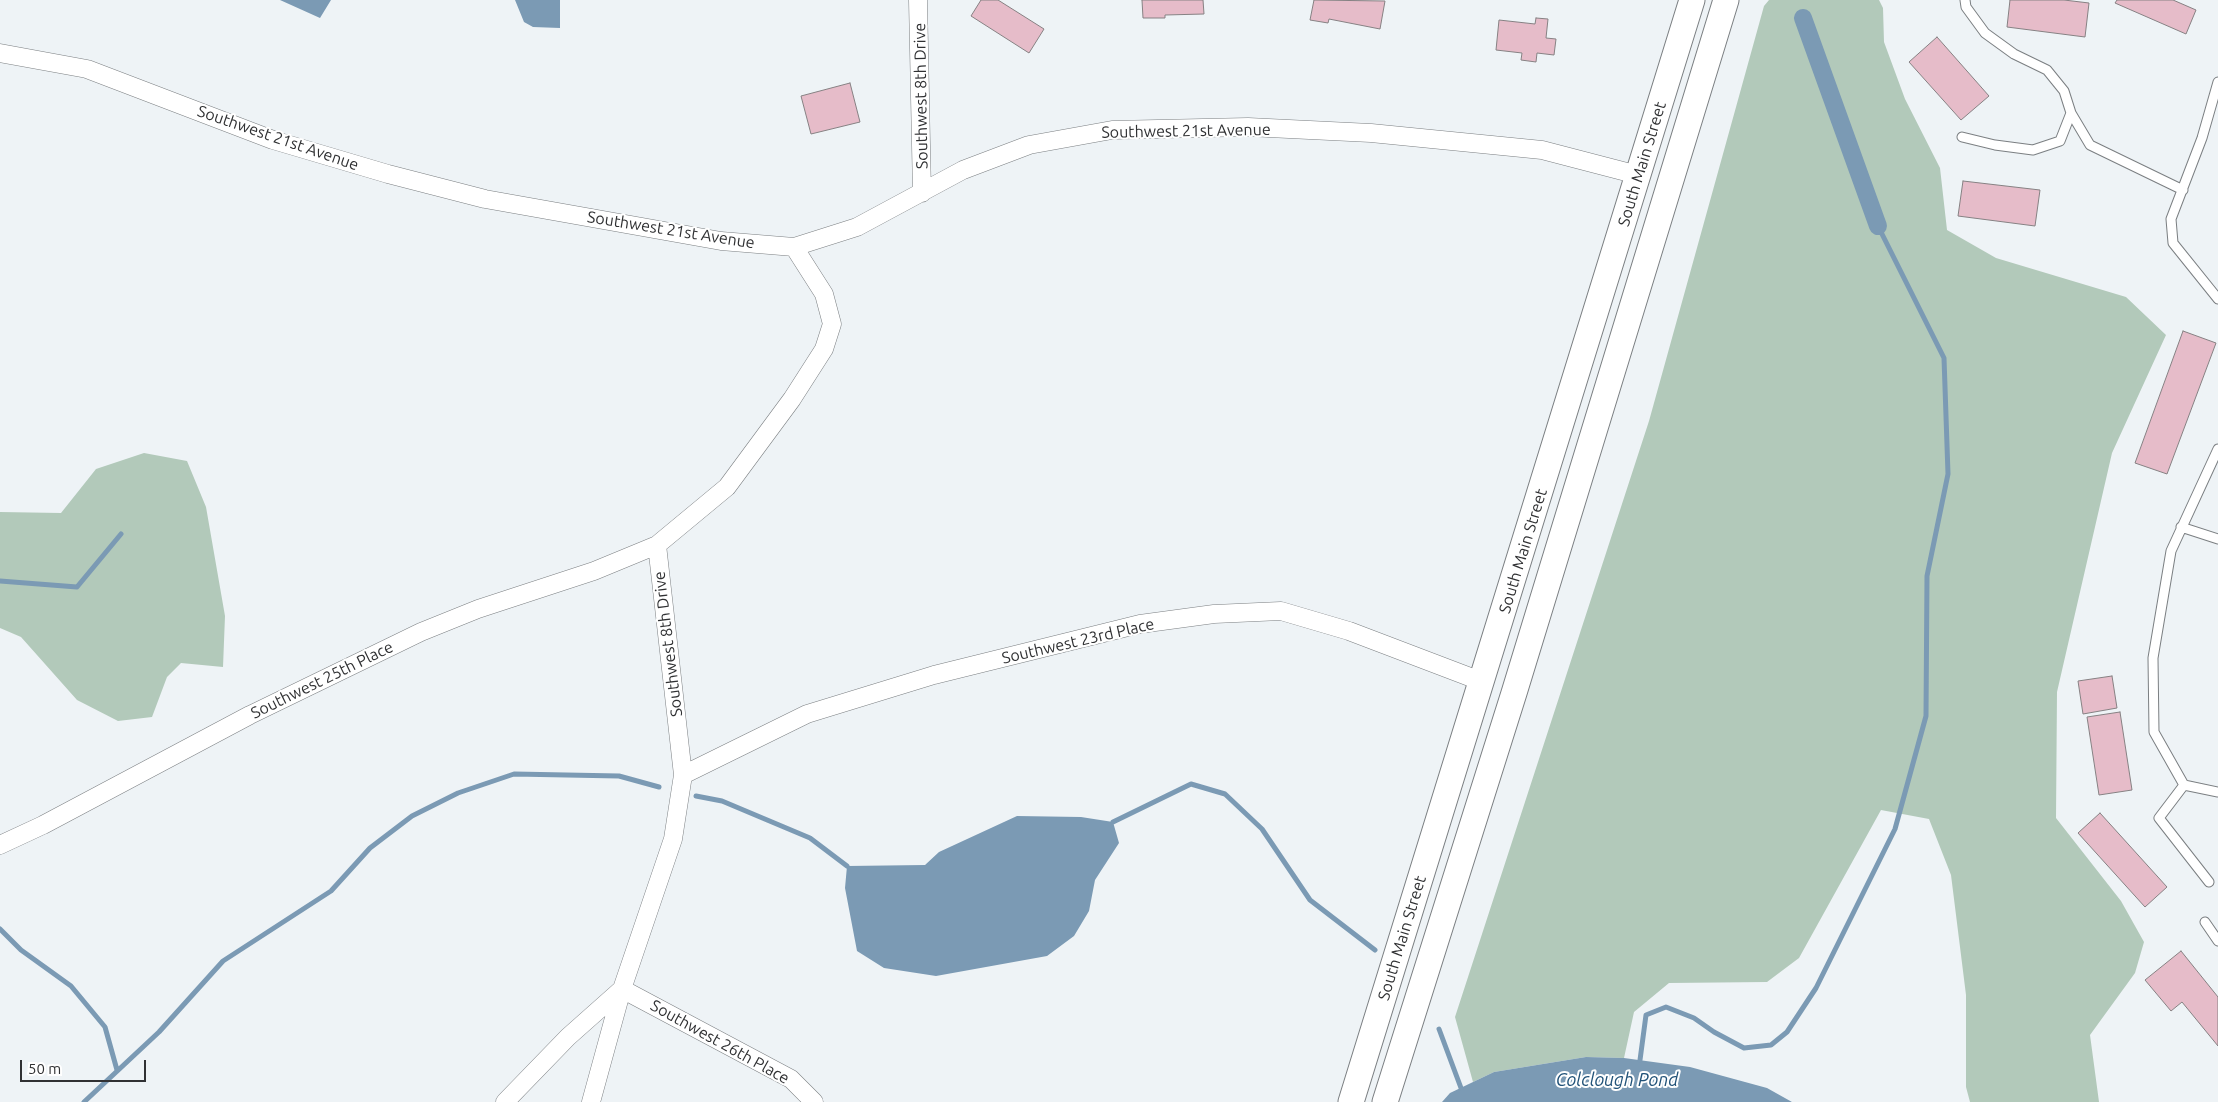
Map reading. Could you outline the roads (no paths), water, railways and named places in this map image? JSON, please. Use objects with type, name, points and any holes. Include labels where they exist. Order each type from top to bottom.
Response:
[{"type":"main road","name":"South Main Street","points":[[1351,1102],[1692,0]]},
{"type":"main road","name":"South Main Street","points":[[1385,1102],[1514,693],[1726,0]]},
{"type":"main road","points":[[1638,175],[1668,188]]},
{"type":"main road","points":[[1482,682],[1514,693]]},
{"type":"street","name":"Southwest 8th Drive","points":[[918,0],[923,146],[922,193]]},
{"type":"street","name":"Southwest 21st Avenue","points":[[0,53],[87,69],[273,140],[388,174],[486,199],[721,241],[794,247],[858,227],[963,170],[1029,144],[1112,130],[1248,128],[1371,132],[1542,150],[1638,175]]},
{"type":"street","points":[[656,545],[727,487],[792,400],[824,349],[832,324],[824,294],[794,247]]},
{"type":"street","name":"Southwest 8th Drive","points":[[591,1102],[622,989],[673,839],[684,775],[656,545]]},
{"type":"street","name":"Southwest 25th Place","points":[[0,845],[44,825],[250,715],[421,632],[478,609],[594,571],[656,545]]},
{"type":"street","name":"Southwest 23rd Place","points":[[684,775],[816,711],[934,675],[1140,624],[1214,614],[1281,611],[1349,631],[1482,682]]},
{"type":"street","points":[[505,1102],[568,1037],[622,989]]},
{"type":"street","name":"Southwest 26th Place","points":[[622,989],[791,1079],[814,1102]]},
{"type":"lane","points":[[1965,0],[1966,7],[1984,33],[2014,54],[2047,70],[2064,91],[2071,113],[2090,144],[2183,190]]},
{"type":"lane","points":[[2218,82],[2202,138],[2171,218],[2173,243],[2218,299]]},
{"type":"lane","points":[[1962,137],[1995,145],[2033,150],[2060,141],[2071,113]]},
{"type":"lane","points":[[2218,449],[2180,527],[2171,551],[2153,658],[2154,732],[2184,785],[2218,792]]},
{"type":"lane","points":[[2180,527],[2218,539]]},
{"type":"lane","points":[[2184,785],[2159,818],[2209,882]]},
{"type":"lane","points":[[2205,922],[2218,941]]},
{"type":"water","points":[[280,0],[331,0],[320,18]]},
{"type":"water","points":[[515,0],[560,0],[560,28],[533,27],[524,22]]},
{"type":"water","points":[[1017,816],[1081,817],[1113,822],[1119,843],[1095,880],[1089,911],[1074,936],[1047,956],[936,976],[884,968],[857,951],[845,888],[847,866],[925,865],[939,852]]},
{"type":"water","name":"Colclough Pond","points":[[1586,1057],[1624,1058],[1690,1067],[1767,1088],[1792,1102],[1442,1102],[1450,1093],[1494,1072]]},
{"type":"waterway","points":[[1803,18],[1878,226]]},
{"type":"waterway","points":[[1640,1060],[1646,1015],[1666,1007],[1694,1018],[1714,1032],[1744,1048],[1771,1045],[1787,1032],[1816,988],[1895,829],[1926,716],[1927,576],[1948,474],[1944,358],[1878,226]]},
{"type":"waterway","points":[[0,581],[77,587],[121,534]]},
{"type":"waterway","points":[[84,1102],[159,1032],[223,961],[331,891],[370,848],[412,816],[458,793],[514,774],[619,776],[659,787]]},
{"type":"waterway","points":[[1113,822],[1191,784],[1225,794],[1262,829],[1310,900],[1375,950]]},
{"type":"waterway","points":[[696,796],[722,801],[810,838],[847,866]]},
{"type":"waterway","points":[[0,929],[21,950],[71,986],[105,1027],[117,1070]]},
{"type":"waterway","points":[[1439,1029],[1461,1088]]}]
